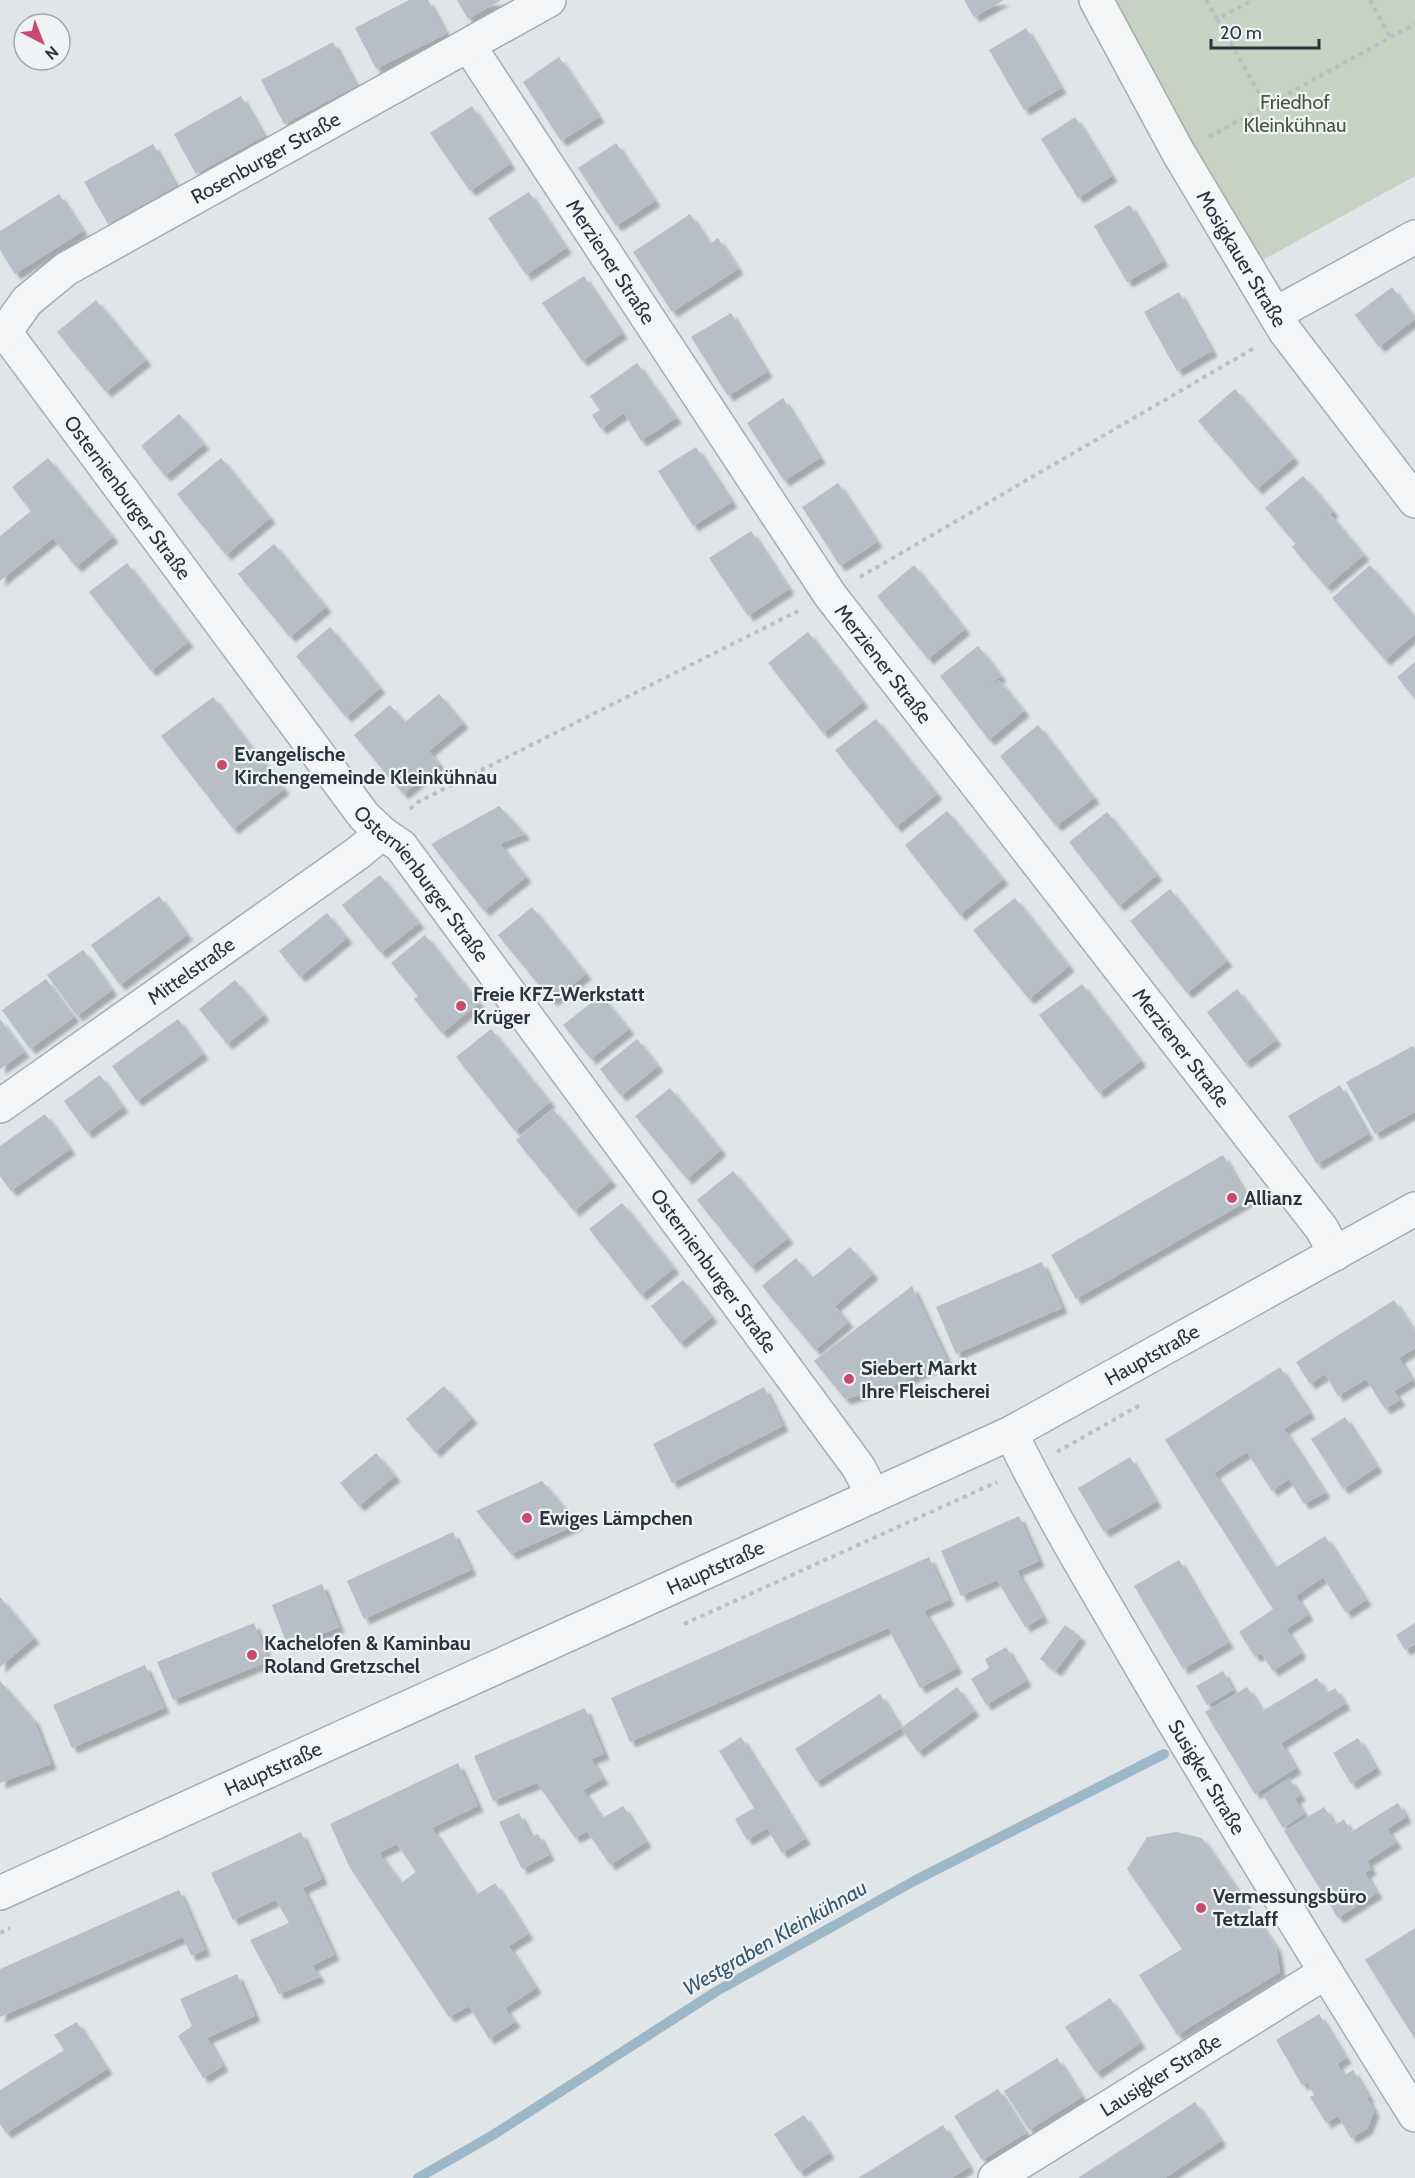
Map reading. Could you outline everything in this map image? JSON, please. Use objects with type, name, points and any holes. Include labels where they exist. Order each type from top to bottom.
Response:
[{"type":"street","name":"Rosenburger Straße","points":[[3,334],[27,301],[66,269],[549,0]]},
{"type":"street","name":"Mosigkauer Straße","points":[[1096,0],[1178,152],[1275,314],[1311,368],[1415,501]]},
{"type":"street","name":"Merziener Straße","points":[[469,46],[830,595],[1316,1220],[1335,1254]]},
{"type":"street","points":[[1275,314],[1415,237]]},
{"type":"street","name":"Osternienburger Straße","points":[[3,334],[364,816],[382,833],[401,846],[859,1468],[873,1496]]},
{"type":"street","name":"Mittelstraße","points":[[0,1106],[382,833]]},
{"type":"street","name":"Hauptstraße","points":[[0,1893],[1011,1433],[1415,1209]]},
{"type":"street","name":"Susigker Straße","points":[[1011,1433],[1028,1468],[1194,1757],[1415,2115]]},
{"type":"street","name":"Lausigker Straße","points":[[995,2178],[1326,1972]]},
{"type":"path","points":[[1206,0],[1267,107]]},
{"type":"path","points":[[1217,19],[1253,0]]},
{"type":"path","points":[[1370,0],[1390,37]]},
{"type":"path","points":[[1178,152],[1267,107],[1415,24]]},
{"type":"green space","name":"Friedhof Kleinkühnau","points":[[1103,0],[1415,0],[1415,176],[1250,267]]},
{"type":"building","points":[[409,0],[428,0],[446,34],[376,69],[355,28]]},
{"type":"building","points":[[457,0],[501,0],[468,19]]},
{"type":"building","points":[[964,0],[1004,0],[974,17]]},
{"type":"building","points":[[1026,28],[1061,88],[1024,110],[989,50]]},
{"type":"building","points":[[333,42],[356,86],[284,124],[261,80]]},
{"type":"building","points":[[559,57],[599,117],[561,141],[523,82]]},
{"type":"building","points":[[241,96],[264,136],[196,174],[174,134]]},
{"type":"building","points":[[472,106],[510,164],[470,191],[430,133]]},
{"type":"building","points":[[1075,117],[1112,176],[1078,198],[1041,139]]},
{"type":"building","points":[[616,143],[655,201],[616,226],[578,168]]},
{"type":"building","points":[[153,144],[176,186],[108,224],[84,182]]},
{"type":"building","points":[[529,192],[566,248],[526,275],[488,218]]},
{"type":"building","points":[[59,194],[83,231],[15,274],[0,250],[0,231]]},
{"type":"building","points":[[1130,205],[1163,261],[1127,282],[1094,226]]},
{"type":"building","points":[[690,214],[710,244],[718,238],[738,269],[672,312],[633,252]]},
{"type":"building","points":[[584,276],[622,333],[582,361],[542,303]]},
{"type":"building","points":[[1392,287],[1415,319],[1379,347],[1355,315]]},
{"type":"building","points":[[1179,292],[1212,351],[1177,371],[1144,312]]},
{"type":"building","points":[[96,300],[146,360],[106,392],[57,332]]},
{"type":"building","points":[[731,313],[767,372],[728,396],[691,337]]},
{"type":"building","points":[[637,363],[676,418],[641,441],[624,413],[601,429],[592,415],[600,410],[590,396]]},
{"type":"building","points":[[1235,389],[1294,458],[1257,489],[1198,421]]},
{"type":"building","points":[[783,398],[820,458],[784,481],[747,423]]},
{"type":"building","points":[[179,414],[204,444],[165,476],[141,446]]},
{"type":"building","points":[[696,447],[732,502],[693,526],[658,471]]},
{"type":"building","points":[[48,458],[113,537],[76,567],[53,538],[0,581],[0,536],[31,511],[12,487]]},
{"type":"building","points":[[221,458],[270,518],[226,555],[177,494]]},
{"type":"building","points":[[1303,476],[1333,511],[1330,514],[1364,555],[1326,587],[1292,547],[1327,518],[1295,543],[1265,508]]},
{"type":"building","points":[[838,483],[877,542],[840,566],[802,507]]},
{"type":"building","points":[[751,531],[789,589],[748,616],[709,558]]},
{"type":"building","points":[[274,544],[326,607],[290,637],[238,574]]},
{"type":"building","points":[[127,563],[188,642],[151,671],[89,592]]},
{"type":"building","points":[[914,565],[965,629],[928,659],[877,596]]},
{"type":"building","points":[[1370,565],[1415,617],[1415,634],[1385,660],[1332,598]]},
{"type":"building","points":[[330,627],[380,688],[346,717],[296,656]]},
{"type":"building","points":[[808,632],[863,702],[823,733],[768,663]]},
{"type":"building","points":[[978,646],[1001,676],[980,693],[999,680],[1024,711],[989,740],[940,676]]},
{"type":"building","points":[[1415,662],[1415,699],[1397,677]]},
{"type":"building","points":[[439,694],[463,723],[429,751],[439,764],[403,794],[354,735],[390,705],[405,722]]},
{"type":"building","points":[[213,697],[284,789],[233,829],[161,736]]},
{"type":"building","points":[[876,719],[937,794],[896,827],[835,750]]},
{"type":"building","points":[[1038,725],[1094,798],[1056,826],[1000,756]]},
{"type":"building","points":[[499,806],[525,834],[500,844],[526,877],[484,911],[431,844]]},
{"type":"building","points":[[947,811],[1003,879],[960,915],[905,845]]},
{"type":"building","points":[[1107,812],[1157,875],[1119,906],[1069,842]]},
{"type":"building","points":[[380,875],[419,923],[381,953],[342,905]]},
{"type":"building","points":[[1170,889],[1227,961],[1187,993],[1130,921]]},
{"type":"building","points":[[159,896],[187,935],[120,985],[91,945]]},
{"type":"building","points":[[1015,898],[1069,966],[1029,999],[973,930]]},
{"type":"building","points":[[532,907],[586,974],[552,1001],[498,935]]},
{"type":"building","points":[[327,913],[347,938],[300,977],[279,951]]},
{"type":"building","points":[[425,935],[479,1003],[442,1033],[414,999],[418,996],[391,963]]},
{"type":"building","points":[[83,950],[112,990],[77,1016],[47,975]]},
{"type":"building","points":[[46,979],[74,1017],[30,1049],[2,1010]]},
{"type":"building","points":[[235,980],[264,1015],[227,1044],[199,1009]]},
{"type":"building","points":[[1082,984],[1141,1061],[1099,1093],[1039,1015]]},
{"type":"building","points":[[1237,989],[1276,1040],[1245,1063],[1207,1012]]},
{"type":"building","points":[[601,995],[629,1029],[591,1059],[563,1025]]},
{"type":"building","points":[[0,1019],[24,1052],[0,1069]]},
{"type":"building","points":[[178,1019],[203,1054],[137,1101],[112,1066]]},
{"type":"building","points":[[491,1029],[550,1102],[515,1131],[456,1057]]},
{"type":"building","points":[[637,1039],[658,1066],[621,1096],[600,1069]]},
{"type":"building","points":[[1413,1046],[1415,1049],[1415,1112],[1375,1134],[1346,1082]]},
{"type":"building","points":[[100,1075],[123,1107],[87,1133],[64,1101]]},
{"type":"building","points":[[1340,1085],[1368,1134],[1317,1164],[1288,1116]]},
{"type":"building","points":[[670,1088],[721,1150],[687,1179],[635,1116]]},
{"type":"building","points":[[553,1109],[611,1181],[574,1211],[516,1140]]},
{"type":"building","points":[[45,1114],[70,1149],[11,1191],[0,1176],[0,1146]]},
{"type":"building","points":[[1223,1155],[1249,1200],[1076,1299],[1051,1255]]},
{"type":"building","points":[[733,1171],[788,1238],[751,1267],[697,1200]]},
{"type":"building","points":[[622,1203],[674,1268],[641,1295],[589,1229]]},
{"type":"building","points":[[850,1247],[873,1274],[835,1306],[848,1322],[815,1350],[762,1286],[796,1258],[812,1278]]},
{"type":"building","points":[[1042,1262],[1062,1308],[956,1354],[936,1307]]},
{"type":"building","points":[[683,1280],[712,1317],[680,1343],[651,1306]]},
{"type":"building","points":[[912,1286],[947,1360],[899,1384],[845,1399],[814,1361]]},
{"type":"building","points":[[1394,1300],[1415,1333],[1415,1348],[1399,1358],[1412,1380],[1394,1391],[1400,1400],[1385,1409],[1366,1379],[1338,1396],[1325,1374],[1310,1384],[1296,1362]]},
{"type":"building","points":[[1280,1367],[1310,1413],[1284,1429],[1325,1493],[1304,1504],[1289,1479],[1272,1491],[1247,1452],[1214,1473],[1275,1568],[1325,1536],[1366,1600],[1346,1613],[1323,1577],[1296,1596],[1308,1615],[1286,1629],[1301,1653],[1273,1671],[1261,1653],[1255,1657],[1239,1632],[1273,1609],[1165,1440]]},
{"type":"building","points":[[444,1386],[472,1418],[435,1452],[406,1419]]},
{"type":"building","points":[[764,1387],[783,1426],[672,1483],[653,1444]]},
{"type":"building","points":[[1345,1417],[1377,1467],[1343,1489],[1311,1439]]},
{"type":"building","points":[[376,1453],[395,1476],[359,1506],[340,1483]]},
{"type":"building","points":[[1130,1457],[1156,1502],[1104,1532],[1078,1488]]},
{"type":"building","name":"Ewiges Lämpchen","points":[[542,1481],[578,1524],[511,1554],[476,1511]]},
{"type":"building","points":[[1019,1516],[1039,1561],[1017,1571],[1043,1617],[1025,1627],[997,1580],[961,1596],[941,1551]]},
{"type":"building","points":[[453,1532],[471,1570],[364,1619],[347,1581]]},
{"type":"building","points":[[929,1557],[949,1600],[924,1611],[957,1668],[920,1688],[888,1628],[630,1742],[611,1698]]},
{"type":"building","points":[[1179,1560],[1228,1643],[1183,1669],[1134,1586]]},
{"type":"building","points":[[322,1584],[339,1627],[288,1647],[272,1605]]},
{"type":"building","points":[[0,1597],[34,1638],[0,1667]]},
{"type":"building","points":[[254,1623],[269,1661],[173,1700],[157,1662]]},
{"type":"building","points":[[1415,1623],[1415,1644],[1405,1650],[1396,1635]]},
{"type":"building","points":[[1065,1625],[1081,1637],[1056,1671],[1040,1659]]},
{"type":"building","points":[[1006,1647],[1026,1681],[986,1705],[971,1679],[989,1668],[985,1659]]},
{"type":"building","points":[[145,1665],[164,1708],[72,1748],[53,1705]]},
{"type":"building","points":[[1223,1671],[1233,1690],[1207,1705],[1196,1686]]},
{"type":"building","points":[[1317,1678],[1327,1693],[1335,1688],[1345,1704],[1281,1743],[1296,1768],[1255,1794],[1205,1712],[1247,1687],[1262,1711]]},
{"type":"building","points":[[0,1681],[34,1720],[51,1764],[0,1783]]},
{"type":"building","points":[[957,1687],[974,1711],[918,1752],[901,1728]]},
{"type":"building","points":[[880,1694],[901,1728],[816,1782],[795,1749]]},
{"type":"building","points":[[585,1708],[604,1754],[591,1759],[603,1779],[583,1790],[602,1818],[623,1806],[646,1842],[610,1865],[587,1831],[575,1838],[537,1783],[493,1801],[474,1756]]},
{"type":"building","points":[[741,1737],[805,1839],[782,1853],[767,1828],[747,1840],[735,1819],[754,1808],[719,1751]]},
{"type":"building","points":[[1358,1738],[1376,1768],[1351,1784],[1333,1753]]},
{"type":"building","points":[[458,1763],[478,1806],[432,1828],[476,1895],[495,1883],[528,1934],[509,1946],[536,1988],[505,2008],[515,2022],[489,2039],[469,2006],[449,2017],[349,1866],[330,1824]],"holes":[[[397,1844],[416,1872],[401,1883],[379,1853]]]},
{"type":"building","points":[[1289,1778],[1300,1795],[1295,1799],[1304,1814],[1283,1828],[1263,1795]]},
{"type":"building","points":[[1398,1803],[1406,1817],[1387,1829],[1396,1843],[1367,1861],[1371,1869],[1365,1873],[1377,1893],[1338,1918],[1284,1831],[1324,1807],[1335,1825],[1344,1819],[1351,1832]]},
{"type":"building","points":[[519,1813],[531,1837],[538,1834],[549,1855],[522,1869],[499,1822]]},
{"type":"building","points":[[301,1832],[322,1879],[303,1888],[334,1955],[312,1966],[320,1977],[279,1994],[250,1940],[289,1923],[276,1900],[233,1920],[211,1873]]},
{"type":"building","name":"Vermessungsbüro Tetzlaff","points":[[1176,1832],[1202,1838],[1276,1947],[1280,1972],[1177,2035],[1139,1975],[1182,1949],[1127,1869],[1147,1837]]},
{"type":"building","points":[[179,1890],[205,1950],[191,1956],[183,1937],[0,2017],[0,1969]]},
{"type":"building","points":[[1415,1928],[1415,2039],[1365,1960]]},
{"type":"building","points":[[237,1974],[255,2016],[207,2038],[223,2066],[203,2078],[178,2036],[192,2026],[180,1999]]},
{"type":"building","points":[[1110,1998],[1140,2043],[1096,2073],[1065,2027]]},
{"type":"building","points":[[1319,2014],[1346,2058],[1337,2064],[1344,2075],[1353,2070],[1369,2097],[1367,2098],[1374,2111],[1367,2129],[1351,2138],[1338,2116],[1326,2123],[1310,2097],[1314,2095],[1307,2082],[1302,2085],[1276,2040]]},
{"type":"building","points":[[77,2022],[107,2069],[6,2133],[0,2124],[0,2090],[64,2050],[54,2035]]},
{"type":"building","points":[[1057,2058],[1082,2097],[1029,2130],[1004,2091]]},
{"type":"building","points":[[998,2089],[1026,2133],[982,2160],[954,2116]]},
{"type":"building","points":[[1195,2102],[1221,2141],[1165,2178],[1078,2178]]},
{"type":"building","points":[[804,2115],[829,2153],[799,2172],[774,2134]]},
{"type":"building","points":[[943,2125],[969,2167],[952,2178],[858,2178]]},
{"type":"waterway","name":"Westgraben Kleinkühnau","points":[[418,2178],[493,2135],[717,1991],[914,1881],[1164,1754]]},
{"type":"place","name":"Evangelische Kirchengemeinde Kleinkühnau","points":[[222,765]]},
{"type":"place","name":"Freie KFZ-Werkstatt Krüger","points":[[461,1006]]},
{"type":"place","name":"Allianz","points":[[1232,1198]]},
{"type":"place","name":"Siebert Markt Ihre Fleischerei","points":[[849,1379]]},
{"type":"place","name":"Ewiges Lämpchen","points":[[527,1518]]},
{"type":"place","name":"Kachelofen & Kaminbau Roland Gretzschel","points":[[252,1655]]},
{"type":"place","name":"Vermessungsbüro Tetzlaff","points":[[1201,1908]]}]
